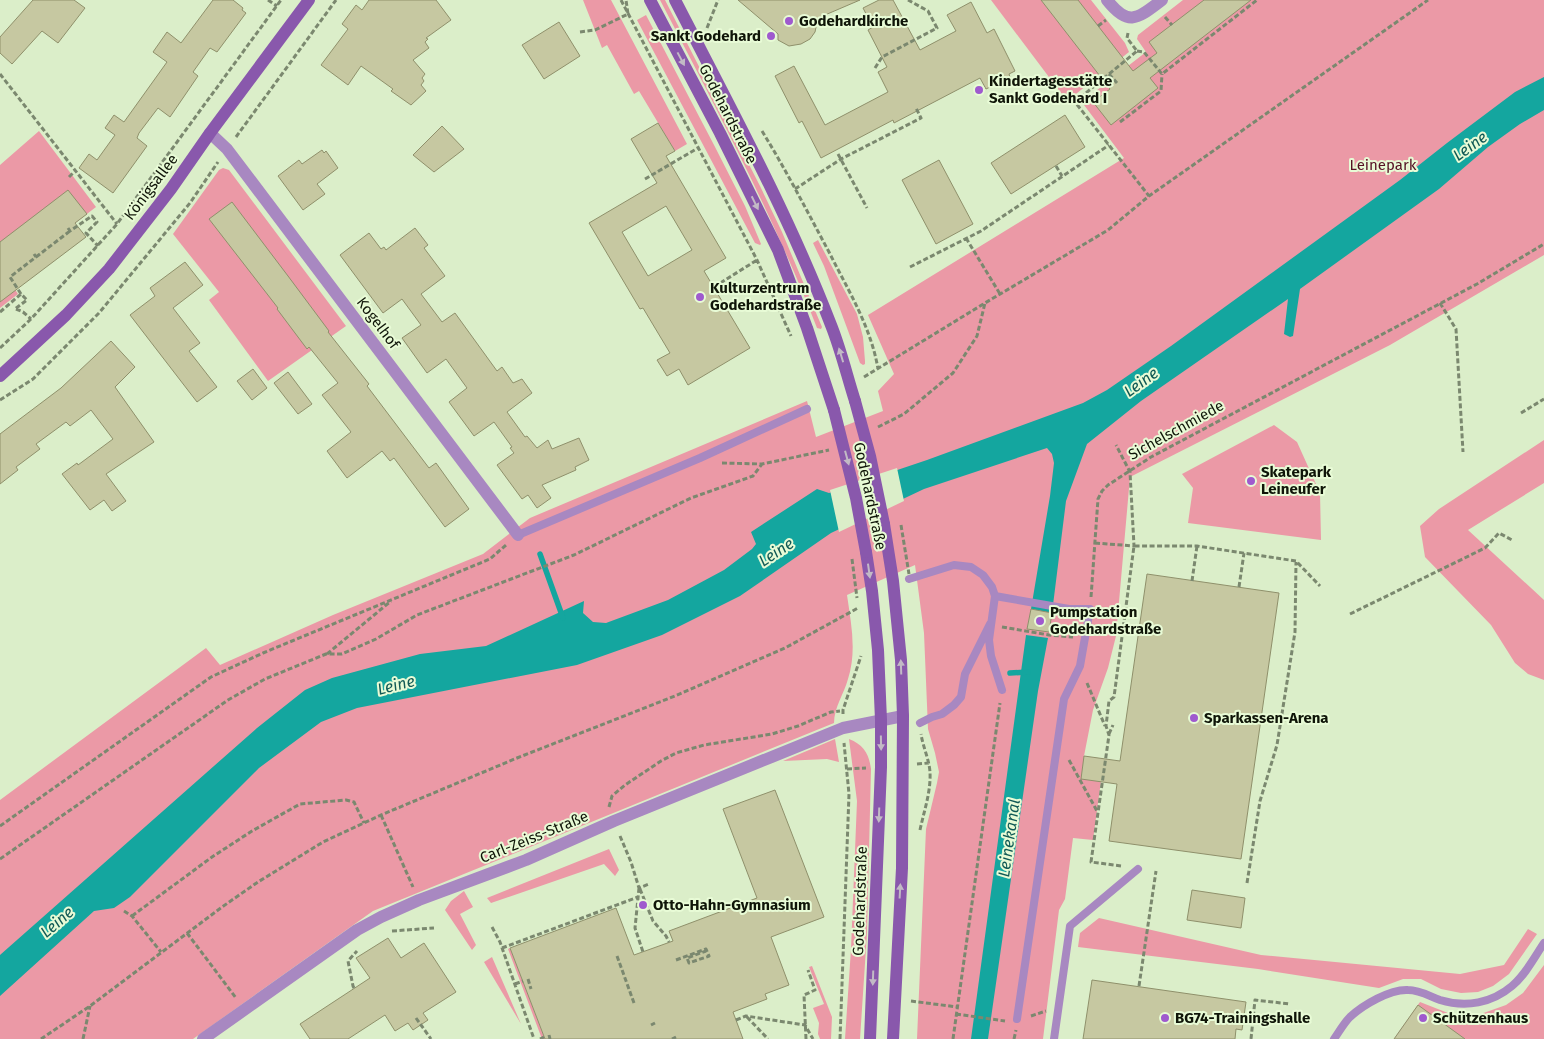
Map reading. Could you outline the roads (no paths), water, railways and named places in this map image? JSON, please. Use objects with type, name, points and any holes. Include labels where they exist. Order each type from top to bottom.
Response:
[{"type":"street","name":"Königsallee","points":[[0,376],[66,315],[109,269],[171,189],[210,133],[309,0]]},
{"type":"street","name":"Godehardstraße","points":[[650,0],[720,133],[778,250],[807,328],[834,410],[856,498],[872,591],[878,650],[881,720],[881,767],[870,1039]]},
{"type":"street","name":"Godehardstraße","points":[[674,0],[739,123],[797,243],[832,327],[855,401],[878,491],[893,581],[901,660],[903,716],[902,868],[893,1039]]},
{"type":"street","points":[[1107,0],[1116,12],[1129,17],[1141,16],[1162,0]]},
{"type":"street","name":"Kogelhof","points":[[210,133],[227,149],[518,535]]},
{"type":"street","name":"Carl-Zeiss-Straße","points":[[203,1039],[357,930],[381,917],[419,900],[526,860],[610,823],[843,728],[903,716]]},
{"type":"lane","points":[[518,535],[700,458],[807,410]]},
{"type":"lane","points":[[909,579],[954,566],[971,567],[983,576],[992,587],[995,596],[989,640],[991,656],[1002,690]]},
{"type":"lane","points":[[995,596],[1069,608],[1090,609],[1080,666],[1064,699],[1018,1019]]},
{"type":"lane","points":[[920,723],[942,714],[961,697],[965,674],[990,624]]},
{"type":"lane","points":[[1054,1039],[1070,926],[1138,869]]},
{"type":"lane","points":[[1334,1039],[1349,1018],[1379,998],[1401,990],[1416,991],[1453,1003],[1478,1003],[1489,1000],[1501,994],[1522,977],[1544,943]]},
{"type":"water","name":"Leine","points":[[1544,77],[1544,110],[1520,124],[1488,147],[1439,189],[1300,289],[1293,336],[1290,337],[1284,334],[1288,299],[1141,401],[1087,444],[1066,501],[1052,613],[1031,609],[1054,463],[1052,454],[1047,448],[924,489],[831,533],[740,596],[662,635],[577,665],[357,708],[321,722],[259,768],[130,897],[114,908],[94,911],[0,996],[0,955],[257,728],[305,690],[332,678],[420,654],[486,646],[584,601],[583,613],[593,622],[606,623],[668,600],[724,570],[756,544],[751,532],[817,489],[829,493],[927,460],[1083,403],[1107,390],[1171,346],[1400,180],[1515,92]]},
{"type":"water","name":"Leinekanal","points":[[1026,635],[1048,638],[1038,691],[988,1039],[971,1039]]},
{"type":"waterway","points":[[540,554],[563,618]]},
{"type":"waterway","points":[[1010,673],[1028,672]]},
{"type":"place","name":"Godehardkirche","points":[[789,21]]},
{"type":"place","name":"Sankt Godehard","points":[[771,36]]},
{"type":"place","name":"Kindertagesstätte Sankt Godehard I","points":[[979,90]]},
{"type":"place","name":"Kulturzentrum Godehardstraße","points":[[700,297]]},
{"type":"place","name":"Skatepark Leineufer","points":[[1251,481]]},
{"type":"place","name":"Pumpstation Godehardstraße","points":[[1040,621]]},
{"type":"place","name":"Sparkassen-Arena","points":[[1194,718]]},
{"type":"place","name":"Otto-Hahn-Gymnasium","points":[[643,905]]},
{"type":"place","name":"BG74-Trainingshalle","points":[[1165,1018]]},
{"type":"place","name":"Schützenhaus","points":[[1423,1018]]},
{"type":"park label","name":"Leinepark","points":[[1383,165]]}]
